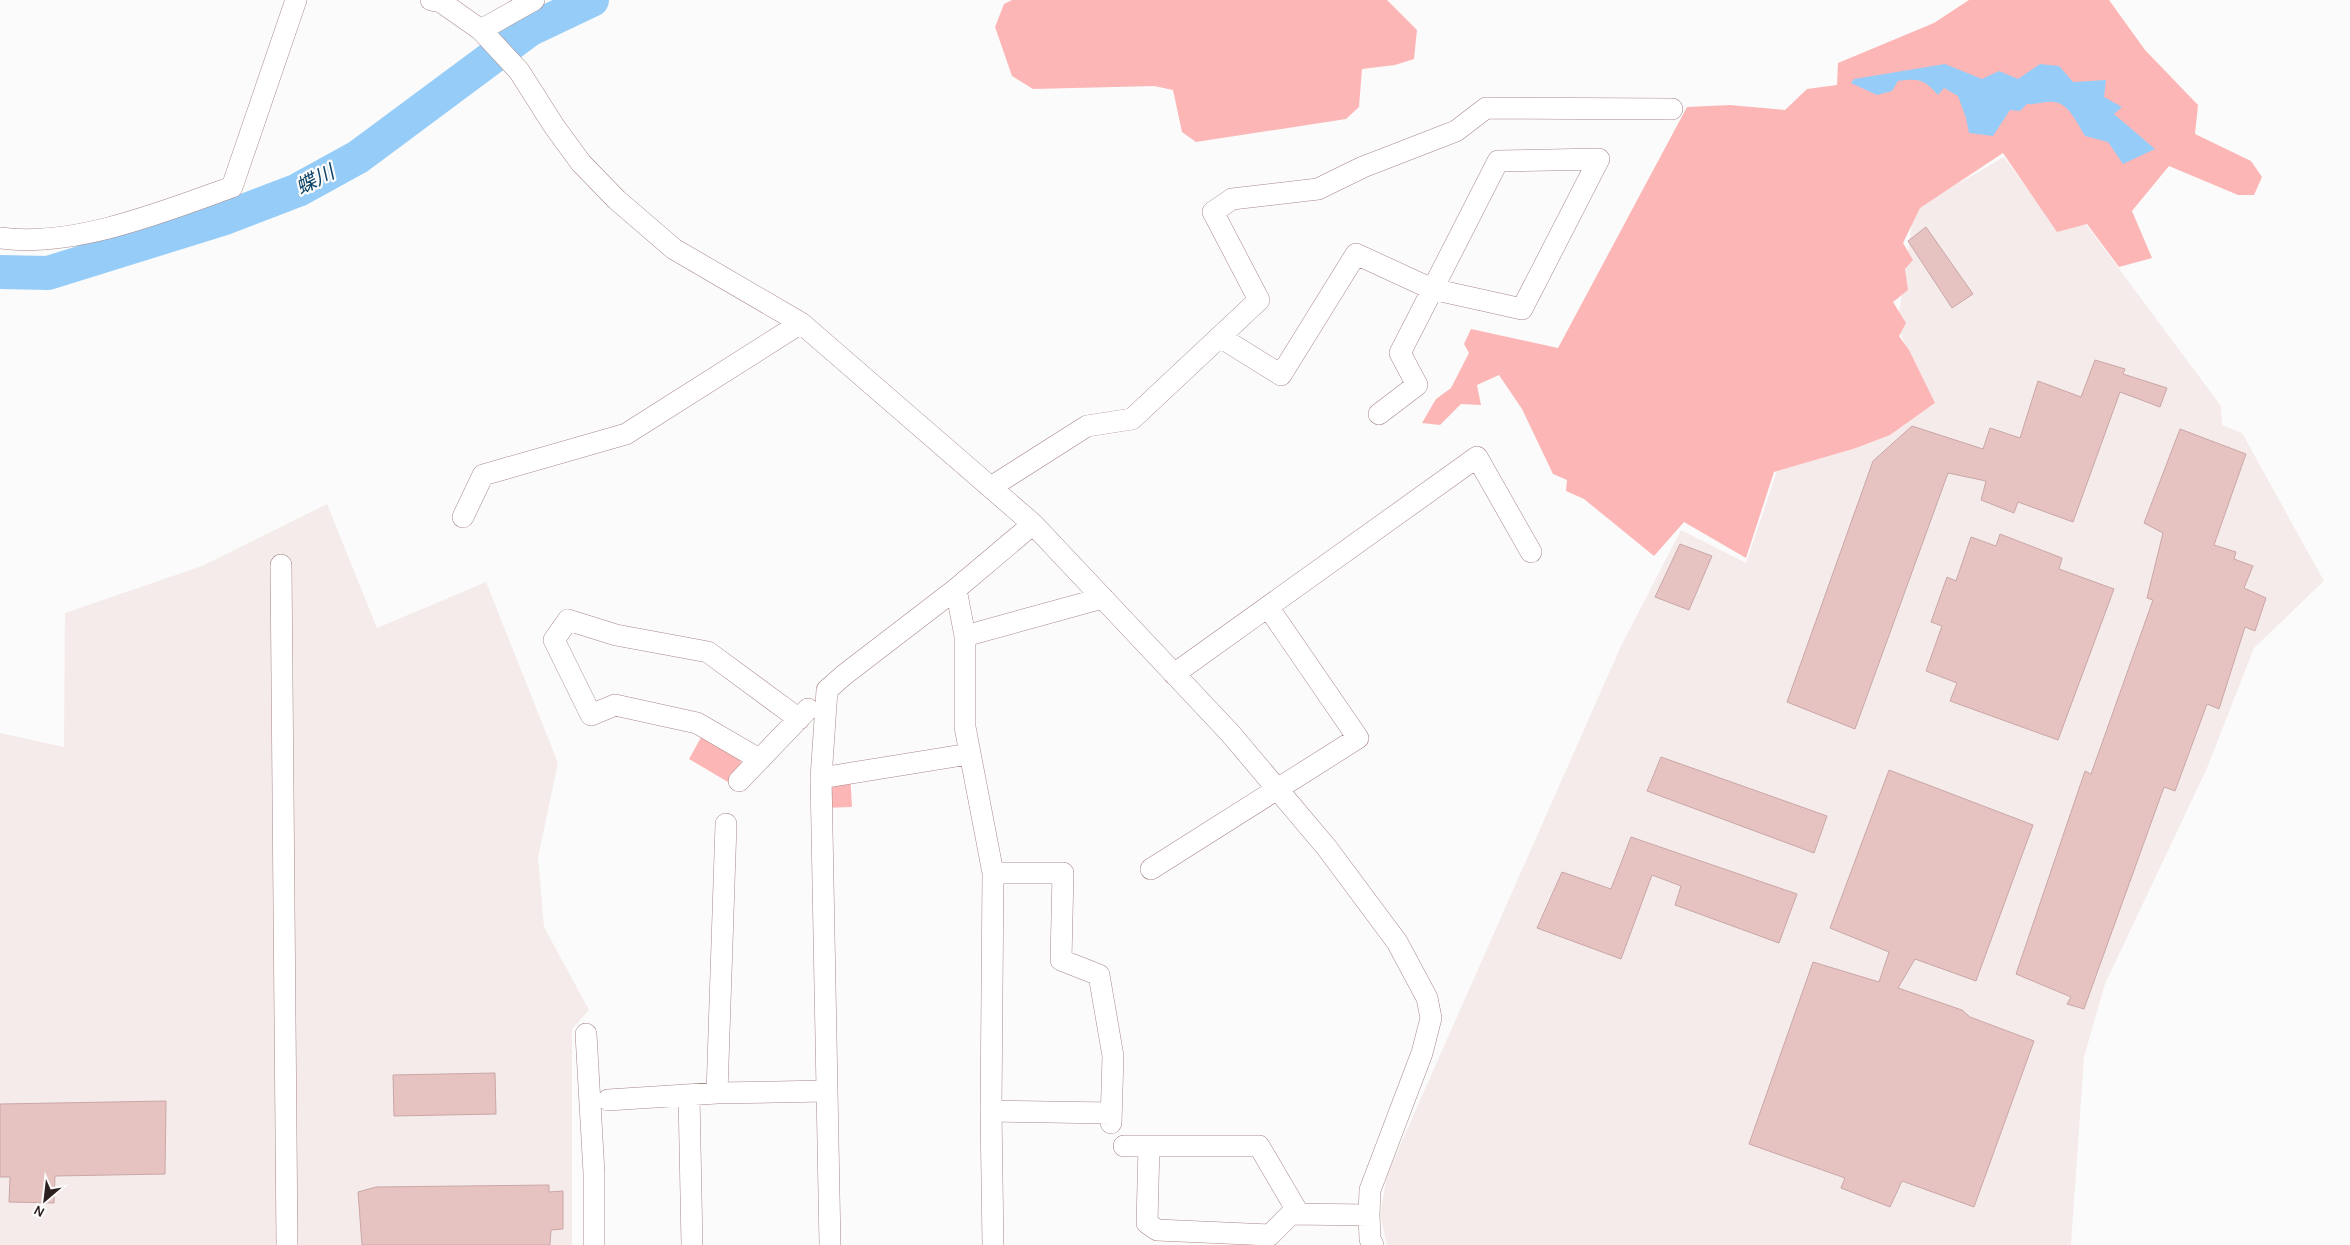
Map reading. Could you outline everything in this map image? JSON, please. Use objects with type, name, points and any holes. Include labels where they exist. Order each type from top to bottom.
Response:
[{"type":"street","points":[[0,238],[22,241],[70,236],[160,213],[232,187],[296,0]]},
{"type":"street","points":[[481,30],[534,0]]},
{"type":"street","points":[[438,1],[481,30],[519,71],[554,126],[581,163],[617,200],[674,249],[801,323],[1033,524],[1230,734],[1327,848],[1397,942],[1427,998],[1431,1018],[1422,1053],[1370,1190],[1368,1215],[1370,1239],[1373,1245]]},
{"type":"street","points":[[990,487],[1087,426],[1132,419],[1259,300],[1213,212],[1232,199],[1318,189],[1363,167],[1456,131],[1486,108],[1672,108]]},
{"type":"street","points":[[1220,337],[1281,375],[1356,254],[1432,289],[1522,309],[1599,160],[1498,160],[1432,289],[1400,353],[1417,385],[1379,414]]},
{"type":"street","points":[[463,517],[483,475],[626,434],[801,323]]},
{"type":"street","points":[[1174,674],[1477,457],[1531,552]]},
{"type":"street","points":[[738,781],[826,690],[956,588],[1033,524]]},
{"type":"street","points":[[281,564],[287,1245]]},
{"type":"street","points":[[956,588],[965,636],[965,727],[992,873],[991,1111],[993,1245]]},
{"type":"street","points":[[965,636],[1103,598]]},
{"type":"street","points":[[1151,868],[1358,738],[1268,607]]},
{"type":"street","points":[[759,759],[696,724],[615,705],[591,715],[554,640],[568,620],[616,635],[708,652],[799,719]]},
{"type":"street","points":[[826,690],[821,778],[830,1245]]},
{"type":"street","points":[[821,778],[969,754]]},
{"type":"street","points":[[717,1093],[726,824]]},
{"type":"street","points":[[991,1111],[1111,1118],[1113,1056],[1098,975],[1061,960],[1063,873],[992,873]]},
{"type":"street","points":[[586,1034],[594,1173],[594,1245]]},
{"type":"street","points":[[608,1100],[717,1093],[826,1091]]},
{"type":"street","points":[[689,1095],[692,1245]]},
{"type":"street","points":[[1124,1146],[1259,1146],[1299,1214]]},
{"type":"street","points":[[1149,1146],[1147,1223],[1157,1230],[1230,1240],[1270,1240],[1291,1214],[1368,1215]]},
{"type":"shaded area","points":[[1012,0],[1387,0],[1417,30],[1414,59],[1395,65],[1362,69],[1359,107],[1346,119],[1196,142],[1182,132],[1173,90],[1154,86],[1033,89],[1012,76],[995,27],[1004,4]]},
{"type":"shaded area","points":[[1969,0],[2109,0],[2145,50],[2198,105],[2195,134],[2251,161],[2262,177],[2254,195],[2238,195],[2169,166],[2132,211],[2152,258],[2119,267],[2087,224],[2057,232],[2003,153],[1920,208],[1903,243],[1913,260],[1905,269],[1908,290],[1893,302],[1906,323],[1899,336],[1909,350],[1935,403],[1890,435],[1856,448],[1774,472],[1746,558],[1684,522],[1654,556],[1584,499],[1566,491],[1567,480],[1553,474],[1522,409],[1499,375],[1477,385],[1481,405],[1461,404],[1440,425],[1422,423],[1436,399],[1451,388],[1469,353],[1464,344],[1471,329],[1558,348],[1687,107],[1730,105],[1785,110],[1807,89],[1837,85],[1838,63],[1934,23]]},
{"type":"shaded area","points":[[2004,157],[2057,229],[2085,223],[2221,406],[2222,425],[2242,433],[2324,581],[2254,648],[2207,768],[2105,984],[2084,1057],[2071,1245],[1387,1245],[1380,1215],[1387,1175],[1621,646],[1681,530],[1746,563],[1777,471],[1893,433],[1934,404],[1897,327],[1914,209]]},
{"type":"shaded area","points":[[327,504],[377,628],[486,582],[558,763],[538,857],[544,927],[589,1010],[572,1029],[572,1245],[0,1245],[0,733],[64,747],[65,613],[202,566]]},
{"type":"shaded area","points":[[703,734],[740,755],[741,765],[728,782],[689,759]]},
{"type":"shaded area","points":[[850,773],[852,807],[822,808],[821,778]]},
{"type":"water","points":[[1945,64],[1982,79],[1999,71],[2018,79],[2040,64],[2059,66],[2073,82],[2106,80],[2104,97],[2122,107],[2114,114],[2155,149],[2123,164],[2108,142],[2085,136],[2069,110],[2059,103],[2027,104],[2020,111],[2010,110],[1993,136],[1969,133],[1958,96],[1944,88],[1938,95],[1929,86],[1920,81],[1905,80],[1898,81],[1892,91],[1877,95],[1851,83],[1854,79]]},
{"type":"building","points":[[1926,227],[1973,294],[1952,308],[1908,241]]},
{"type":"building","points":[[2095,360],[2125,369],[2123,374],[2167,388],[2160,407],[2120,392],[2073,522],[2018,502],[2014,513],[1981,500],[1986,481],[1948,473],[1855,729],[1787,702],[1873,461],[1912,426],[1983,449],[1990,428],[2020,438],[2038,381],[2081,397]]},
{"type":"building","points":[[2180,429],[2246,454],[2214,545],[2236,552],[2234,559],[2253,566],[2244,588],[2266,598],[2255,631],[2245,627],[2219,709],[2207,704],[2175,791],[2164,787],[2084,1009],[2067,1004],[2071,997],[2016,974],[2085,771],[2091,774],[2153,600],[2147,598],[2163,533],[2144,523]]},
{"type":"building","points":[[2000,534],[2062,558],[2059,569],[2114,589],[2058,740],[1950,701],[1957,683],[1926,671],[1942,626],[1931,622],[1947,577],[1956,581],[1971,537],[1996,546]]},
{"type":"building","points":[[1680,544],[1712,556],[1689,610],[1655,597]]},
{"type":"building","points":[[1661,757],[1827,816],[1814,853],[1647,791]]},
{"type":"building","points":[[1889,770],[2033,825],[1976,981],[1915,959],[1898,988],[1962,1010],[1970,1017],[2034,1041],[1974,1207],[1902,1181],[1890,1207],[1841,1188],[1845,1178],[1749,1144],[1813,962],[1879,982],[1889,952],[1830,928]]},
{"type":"building","points":[[1631,837],[1797,894],[1779,943],[1675,905],[1681,886],[1652,875],[1621,959],[1537,928],[1562,872],[1611,889]]},
{"type":"building","points":[[495,1073],[496,1114],[394,1116],[393,1075]]},
{"type":"building","points":[[166,1101],[165,1174],[55,1176],[54,1203],[9,1202],[10,1177],[0,1177],[0,1104]]},
{"type":"building","points":[[549,1185],[549,1192],[563,1191],[563,1229],[551,1230],[550,1245],[362,1245],[358,1192],[376,1187]]},
{"type":"waterway","name":"蝶川","points":[[0,272],[48,273],[225,218],[298,190],[358,157],[529,30],[592,0]]}]
